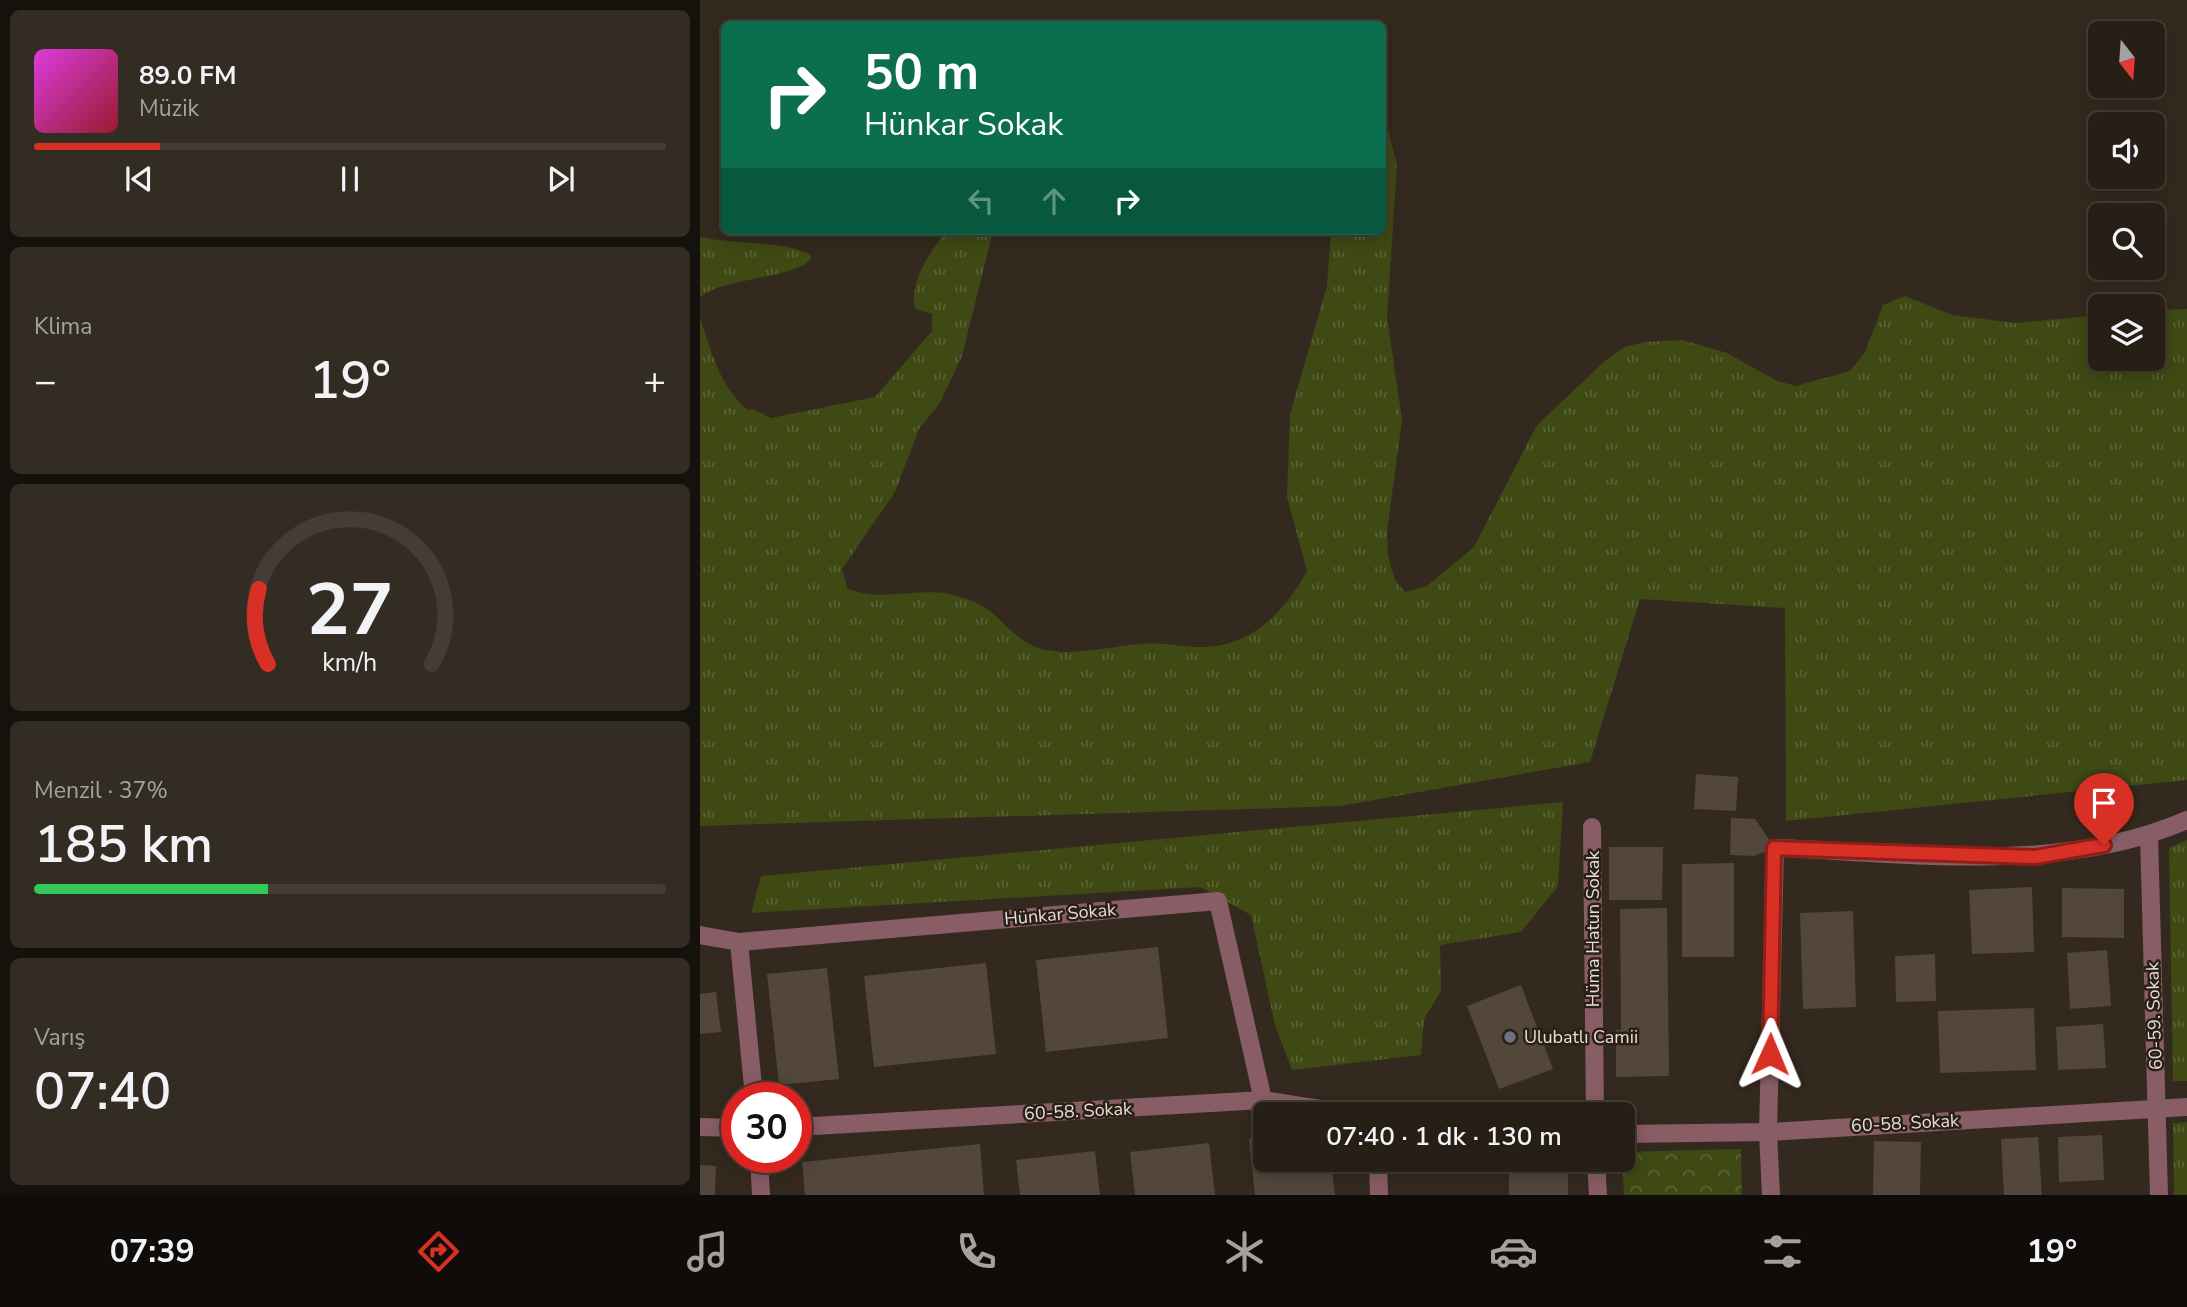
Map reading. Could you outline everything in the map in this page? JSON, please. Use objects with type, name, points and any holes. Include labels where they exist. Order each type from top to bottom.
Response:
[{"type":"street","points":[[1771,1195],[1768,1132],[1774,848],[2035,857],[2149,836],[2187,820]]},
{"type":"street","name":"Hüma Hatun Sokak","points":[[1592,828],[1595,1102]]},
{"type":"street","name":"60-59. Sokak","points":[[2149,836],[2159,1195]]},
{"type":"street","name":"Hünkar Sokak","points":[[700,935],[739,942],[1217,901],[1263,1100]]},
{"type":"street","points":[[739,942],[753,1082]]},
{"type":"street","name":"60-58. Sokak","points":[[812,1126],[1263,1100],[1276,1102]]},
{"type":"street","name":"60-58. Sokak","points":[[1635,1134],[1768,1132],[2187,1107]]},
{"type":"street","points":[[700,1127],[721,1128]]},
{"type":"street","points":[[1379,1172],[1380,1195]]},
{"type":"street","points":[[1597,1172],[1598,1195]]},
{"type":"street","points":[[760,1173],[761,1195]]},
{"type":"green space","points":[[1386,121],[1397,165],[1387,317],[1402,420],[1387,531],[1388,556],[1395,580],[1405,592],[1427,586],[1474,547],[1537,425],[1606,360],[1625,347],[1644,342],[1682,340],[1727,353],[1777,381],[1796,386],[1850,371],[1865,352],[1883,305],[1905,296],[1952,315],[2015,323],[2088,316],[2088,371],[2165,371],[2165,310],[2187,309],[2187,780],[1786,821],[1785,608],[1640,599],[1590,762],[1340,806],[700,826],[700,318],[723,380],[748,410],[753,409],[771,418],[875,397],[932,331],[932,314],[915,309],[915,288],[922,268],[943,235],[992,235],[962,356],[940,403],[919,429],[895,492],[842,569],[847,588],[860,592],[888,595],[944,593],[976,603],[986,608],[1026,642],[1054,651],[1150,644],[1198,647],[1223,645],[1253,632],[1278,612],[1307,571],[1287,497],[1290,414],[1327,286],[1331,235],[1386,235]]},
{"type":"green space","points":[[700,237],[787,247],[811,255],[811,259],[789,271],[726,285],[700,297]]},
{"type":"green space","points":[[1563,802],[1558,886],[1521,932],[1440,945],[1441,991],[1424,1019],[1421,1055],[1292,1070],[1275,1025],[1251,915],[1200,887],[751,913],[761,876]]},
{"type":"green space","points":[[2187,840],[2187,1081],[2173,1081],[2169,848]]},
{"type":"green space","points":[[2187,1122],[2187,1195],[2174,1195],[2173,1123]]},
{"type":"green space","points":[[1741,1149],[1742,1195],[1624,1195],[1623,1172],[1635,1172],[1635,1152]]},
{"type":"building","points":[[1696,774],[1738,777],[1736,811],[1694,809]]},
{"type":"building","points":[[1731,818],[1755,819],[1775,848],[1754,856],[1730,855]]},
{"type":"building","points":[[1609,847],[1663,847],[1662,900],[1609,900]]},
{"type":"building","points":[[1734,863],[1734,957],[1682,957],[1682,864]]},
{"type":"building","points":[[2032,887],[2034,952],[1972,954],[1969,890]]},
{"type":"building","points":[[2062,888],[2124,889],[2124,938],[2062,937]]},
{"type":"building","points":[[1667,908],[1669,1076],[1616,1077],[1616,1030],[1621,1030],[1620,909]]},
{"type":"building","points":[[1853,911],[1856,1007],[1803,1009],[1800,913]]},
{"type":"building","points":[[1158,947],[1168,1038],[1046,1052],[1036,960]]},
{"type":"building","points":[[2107,950],[2111,1006],[2070,1009],[2067,953]]},
{"type":"building","points":[[1935,954],[1936,1001],[1896,1002],[1895,956]]},
{"type":"building","points":[[986,963],[996,1054],[874,1067],[864,976]]},
{"type":"building","points":[[827,968],[839,1079],[779,1082],[767,974]]},
{"type":"building","name":"Ulubatlı Camii","points":[[1521,985],[1553,1069],[1499,1089],[1467,1006]]},
{"type":"building","points":[[716,992],[721,1032],[700,1034],[700,994]]},
{"type":"building","points":[[2034,1008],[2036,1070],[1940,1073],[1938,1011]]},
{"type":"building","points":[[2103,1024],[2106,1068],[2058,1070],[2056,1027]]},
{"type":"building","points":[[2102,1135],[2104,1180],[2059,1182],[2058,1137]]},
{"type":"building","points":[[2038,1137],[2042,1195],[2004,1195],[2001,1139]]},
{"type":"building","points":[[1253,1138],[1253,1172],[1332,1172],[1335,1195],[1255,1195],[1249,1139]]},
{"type":"building","points":[[1874,1141],[1921,1142],[1920,1195],[1873,1195]]},
{"type":"building","points":[[1209,1143],[1215,1195],[1135,1195],[1130,1152]]},
{"type":"building","points":[[980,1144],[984,1195],[805,1195],[803,1173],[812,1173],[812,1161]]},
{"type":"building","points":[[1095,1151],[1100,1195],[1020,1195],[1016,1160]]},
{"type":"building","points":[[700,1165],[716,1166],[715,1195],[700,1195]]},
{"type":"building","points":[[1509,1172],[1568,1172],[1568,1195],[1509,1195]]},
{"type":"place","name":"Ulubatlı Camii","points":[[1510,1037]]},
{"type":"route","points":[[1770,1054],[1774,848],[2035,857],[2104,845]]}]
